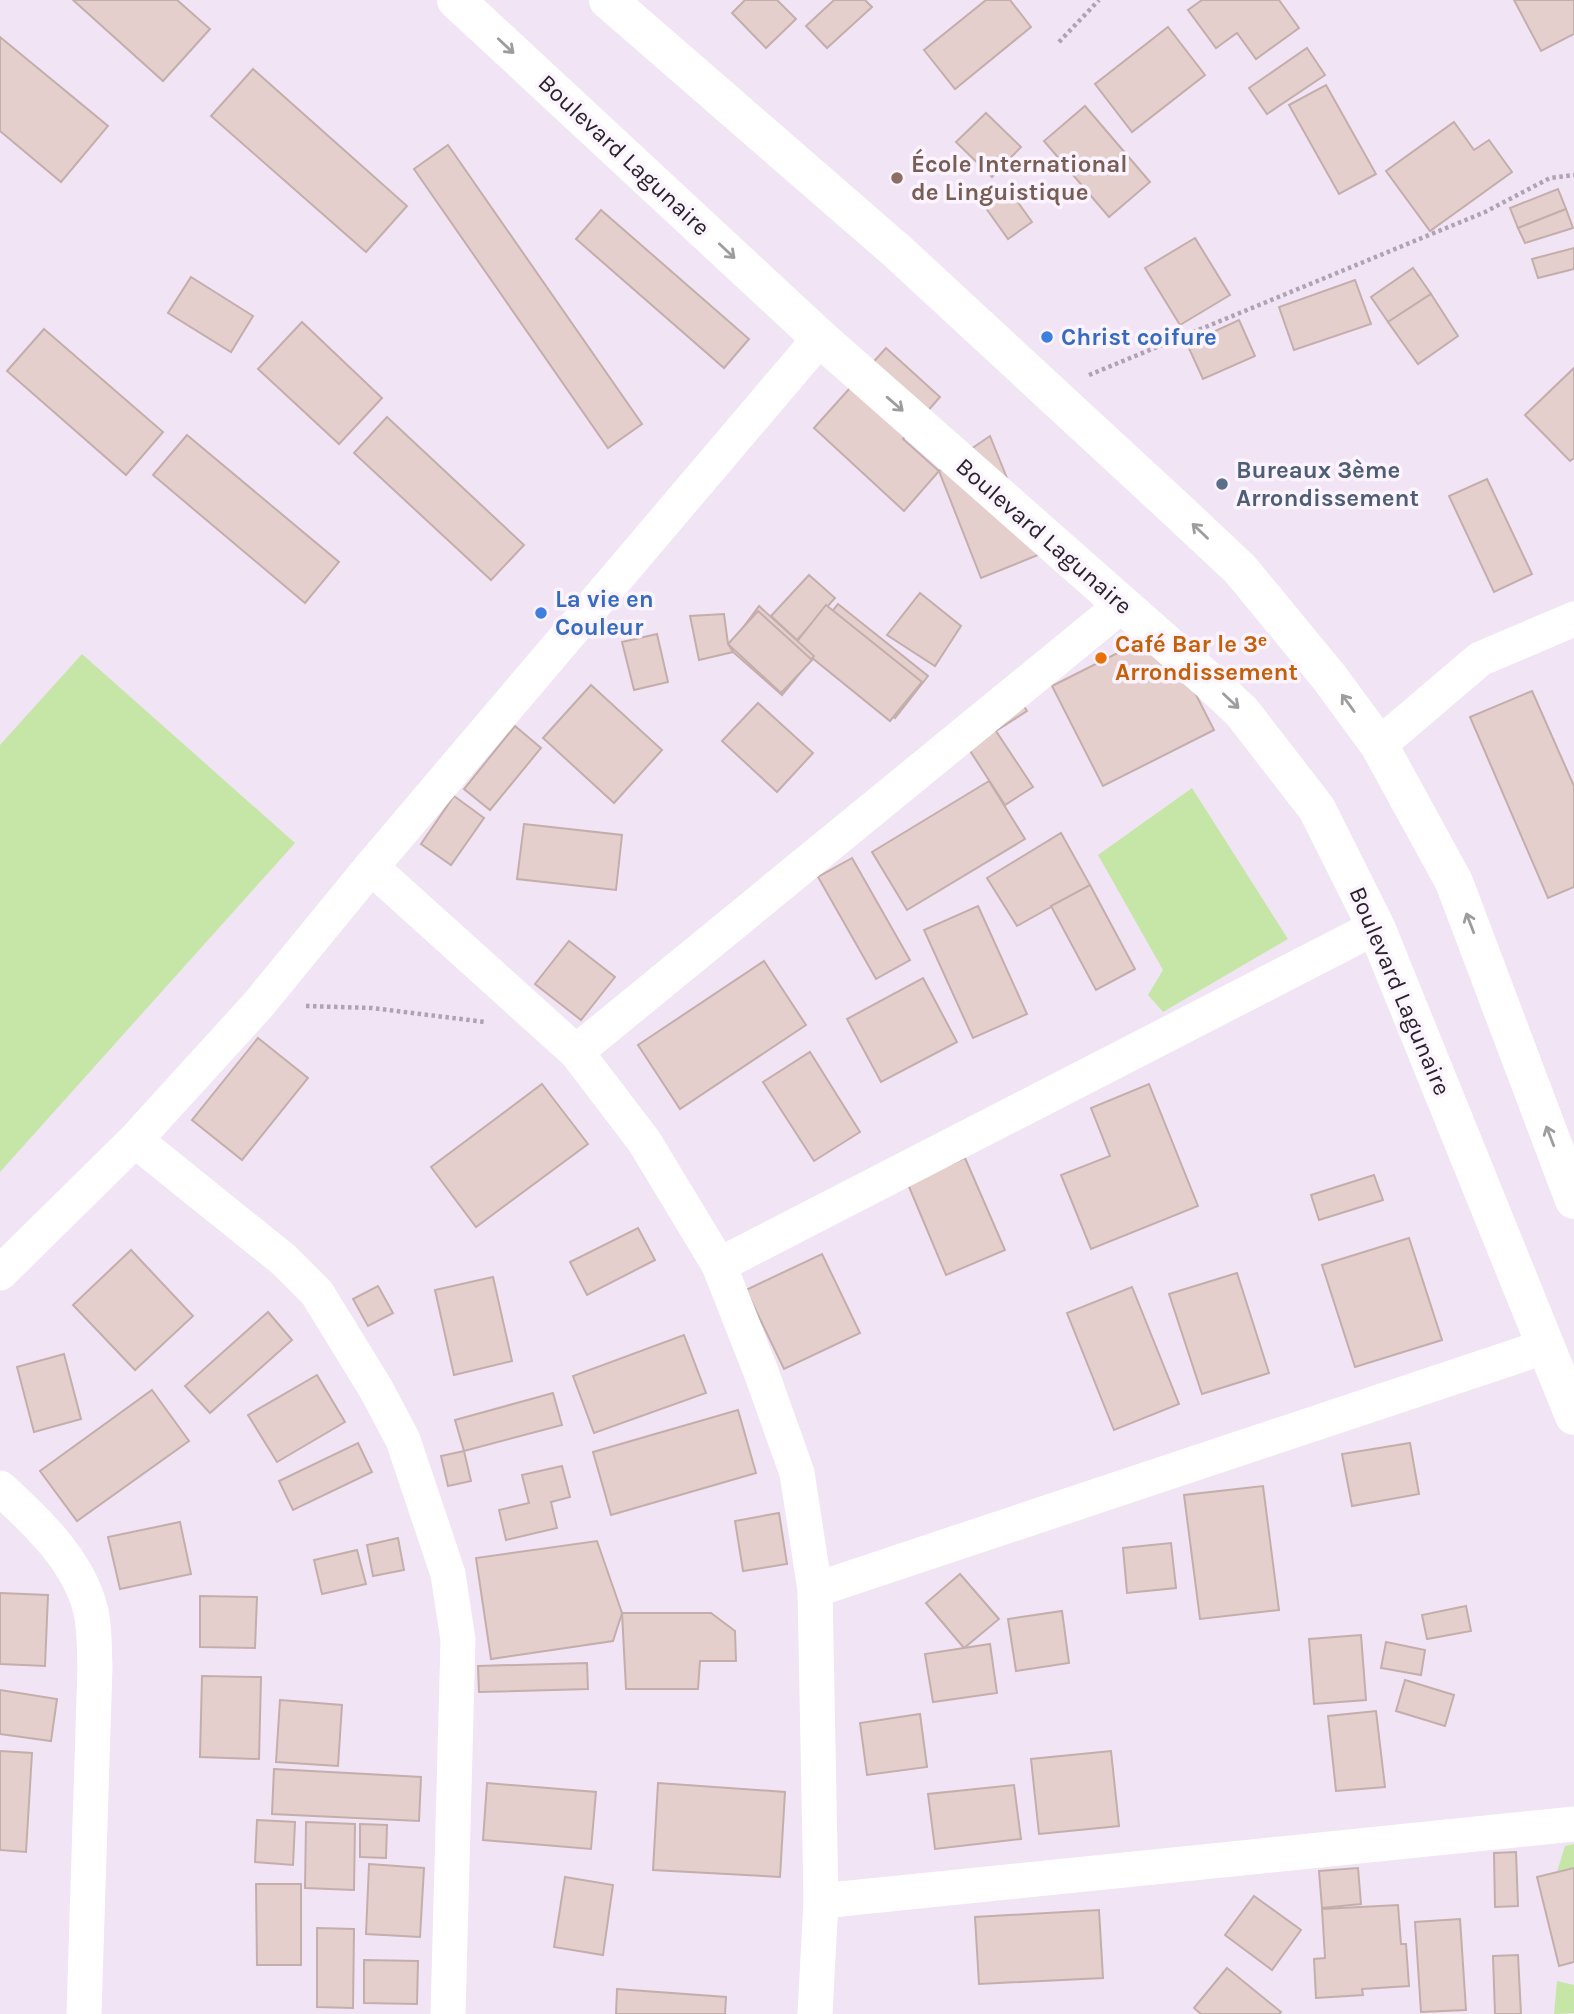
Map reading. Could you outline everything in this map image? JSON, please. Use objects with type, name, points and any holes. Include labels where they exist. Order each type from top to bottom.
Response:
[{"type":"main road","name":"Boulevard Lagunaire","points":[[456,0],[820,338],[1242,712],[1286,765],[1317,809],[1376,927],[1574,1416]]},
{"type":"main road","points":[[608,0],[897,251],[1240,569],[1329,677],[1378,745],[1454,882],[1574,1200]]},
{"type":"street","points":[[0,1273],[135,1140],[258,1005],[371,867],[820,338]]},
{"type":"street","points":[[564,1042],[1122,605]]},
{"type":"street","points":[[1378,745],[1480,659],[1574,619]]},
{"type":"street","points":[[371,867],[564,1042],[644,1141],[719,1265],[797,1473],[815,1590],[821,1901],[815,2014]]},
{"type":"street","points":[[719,1265],[1376,927]]},
{"type":"street","points":[[135,1140],[284,1260],[317,1293],[376,1389],[403,1440],[448,1574],[458,1640],[448,2014]]},
{"type":"street","points":[[815,1590],[1546,1346]]},
{"type":"street","points":[[0,1488],[33,1519],[69,1562],[91,1611],[95,1666],[83,2014]]},
{"type":"street","points":[[821,1901],[1574,1824]]},
{"type":"path","points":[[1059,42],[1098,0]]},
{"type":"path","points":[[1049,392],[1485,212],[1550,178],[1574,175]]},
{"type":"path","points":[[258,1005],[372,1008],[564,1042]]},
{"type":"green space","points":[[82,654],[295,843],[0,1172],[0,745]]},
{"type":"green space","points":[[1192,788],[1288,939],[1163,1012],[1148,995],[1163,970],[1098,855]]},
{"type":"green space","points":[[1574,1844],[1574,1874],[1557,1872],[1565,1846]]},
{"type":"green space","points":[[1557,1981],[1574,1985],[1574,2013],[1554,2014]]},
{"type":"building","points":[[73,0],[177,0],[210,29],[163,81]]},
{"type":"building","points":[[745,0],[777,0],[796,19],[766,48],[732,13]]},
{"type":"building","points":[[834,0],[865,0],[872,7],[827,48],[806,26]]},
{"type":"building","points":[[986,0],[1010,0],[1031,27],[955,89],[924,50]]},
{"type":"building","points":[[1202,0],[1279,0],[1299,28],[1256,59],[1237,33],[1216,48],[1188,10]]},
{"type":"building","points":[[1514,0],[1574,0],[1574,34],[1541,51]]},
{"type":"building","points":[[1168,27],[1205,75],[1132,132],[1095,84]]},
{"type":"building","points":[[0,37],[108,126],[61,182],[0,131]]},
{"type":"building","points":[[1307,48],[1325,75],[1267,114],[1249,88]]},
{"type":"building","points":[[253,69],[407,206],[366,252],[211,116]]},
{"type":"building","points":[[1326,85],[1376,174],[1339,194],[1289,105]]},
{"type":"building","points":[[1085,106],[1150,182],[1109,217],[1044,141]]},
{"type":"building","points":[[986,113],[1021,147],[992,177],[956,142]]},
{"type":"building","points":[[1454,122],[1474,150],[1489,140],[1512,172],[1430,231],[1386,171]]},
{"type":"building","points":[[448,145],[642,424],[608,448],[414,169]]},
{"type":"building","points":[[1007,187],[1032,222],[1008,239],[983,204]]},
{"type":"building","points":[[1558,189],[1566,209],[1518,228],[1510,208]]},
{"type":"building","points":[[1566,209],[1573,228],[1525,243],[1518,228]]},
{"type":"building","points":[[601,210],[749,339],[724,368],[576,239]]},
{"type":"building","points":[[1195,238],[1230,295],[1180,325],[1145,268]]},
{"type":"building","points":[[1574,248],[1574,269],[1538,278],[1532,259]]},
{"type":"building","points":[[1413,268],[1431,294],[1388,322],[1371,297]]},
{"type":"building","points":[[191,277],[253,316],[231,352],[168,313]]},
{"type":"building","points":[[1355,280],[1371,324],[1294,350],[1279,307]]},
{"type":"building","points":[[1431,294],[1458,336],[1418,364],[1388,322]]},
{"type":"building","points":[[1239,320],[1255,356],[1203,379],[1187,344]]},
{"type":"building","points":[[302,322],[382,398],[339,444],[258,369]]},
{"type":"building","points":[[44,329],[163,432],[126,475],[7,371]]},
{"type":"building","points":[[886,348],[940,397],[903,439],[939,471],[904,511],[814,428]]},
{"type":"building","points":[[1574,368],[1574,458],[1570,461],[1525,415]]},
{"type":"building","points":[[387,417],[524,545],[491,580],[354,453]]},
{"type":"building","points":[[187,435],[339,562],[305,603],[153,475]]},
{"type":"building","points":[[990,436],[1038,555],[981,578],[939,471]]},
{"type":"building","points":[[1487,479],[1532,574],[1494,592],[1449,496]]},
{"type":"building","points":[[809,575],[835,598],[797,640],[771,616]]},
{"type":"building","points":[[920,593],[961,626],[935,666],[887,635]]},
{"type":"building","points":[[838,604],[928,676],[895,718],[804,646]]},
{"type":"building","points":[[826,605],[922,682],[890,721],[795,644]]},
{"type":"building","points":[[759,606],[814,656],[782,695],[733,652],[731,644]]},
{"type":"building","points":[[758,611],[812,660],[781,693],[728,644]]},
{"type":"building","points":[[724,614],[728,644],[733,652],[699,660],[690,616]]},
{"type":"building","points":[[1163,630],[1214,730],[1103,786],[1052,686]]},
{"type":"building","points":[[657,634],[668,682],[634,690],[622,642]]},
{"type":"building","points":[[591,685],[662,750],[614,803],[543,738]]},
{"type":"building","points":[[1012,689],[1027,711],[996,731],[1033,787],[1005,805],[954,726]]},
{"type":"building","points":[[1532,691],[1574,786],[1574,887],[1548,898],[1470,717]]},
{"type":"building","points":[[758,703],[813,753],[777,792],[722,741]]},
{"type":"building","points":[[515,726],[541,748],[490,810],[464,789]]},
{"type":"building","points":[[989,781],[1025,839],[907,910],[872,852]]},
{"type":"building","points":[[454,796],[484,818],[451,865],[421,844]]},
{"type":"building","points":[[524,824],[622,835],[616,890],[517,879]]},
{"type":"building","points":[[1061,833],[1090,885],[1017,926],[987,878]]},
{"type":"building","points":[[852,858],[910,960],[876,979],[818,877]]},
{"type":"building","points":[[1090,885],[1135,969],[1096,990],[1051,906]]},
{"type":"building","points":[[978,906],[1027,1014],[973,1038],[924,930]]},
{"type":"building","points":[[569,941],[615,977],[581,1020],[535,984]]},
{"type":"building","points":[[764,961],[806,1025],[680,1109],[638,1045]]},
{"type":"building","points":[[923,978],[957,1042],[881,1082],[847,1019]]},
{"type":"building","points":[[258,1038],[308,1078],[242,1160],[192,1120]]},
{"type":"building","points":[[810,1052],[860,1132],[814,1161],[763,1082]]},
{"type":"building","points":[[542,1084],[588,1144],[476,1227],[431,1167]]},
{"type":"building","points":[[1149,1084],[1198,1206],[1091,1249],[1061,1175],[1110,1156],[1091,1108]]},
{"type":"building","points":[[965,1158],[1005,1250],[946,1275],[907,1182]]},
{"type":"building","points":[[1374,1175],[1383,1200],[1319,1220],[1311,1195]]},
{"type":"building","points":[[638,1228],[655,1260],[587,1295],[570,1262]]},
{"type":"building","points":[[1409,1238],[1442,1340],[1355,1367],[1322,1265]]},
{"type":"building","points":[[131,1250],[193,1316],[135,1370],[73,1305]]},
{"type":"building","points":[[822,1254],[860,1333],[784,1369],[746,1290]]},
{"type":"building","points":[[1237,1273],[1269,1373],[1202,1394],[1169,1294]]},
{"type":"building","points":[[493,1277],[512,1361],[454,1375],[435,1290]]},
{"type":"building","points":[[378,1286],[393,1313],[368,1326],[353,1299]]},
{"type":"building","points":[[1132,1287],[1179,1404],[1114,1430],[1067,1313]]},
{"type":"building","points":[[268,1312],[292,1340],[210,1413],[185,1386]]},
{"type":"building","points":[[684,1335],[706,1393],[594,1433],[573,1376]]},
{"type":"building","points":[[64,1354],[81,1419],[34,1432],[17,1367]]},
{"type":"building","points":[[317,1375],[345,1422],[277,1462],[248,1415]]},
{"type":"building","points":[[152,1390],[189,1441],[77,1521],[40,1471]]},
{"type":"building","points":[[553,1393],[562,1425],[464,1451],[455,1420]]},
{"type":"building","points":[[738,1410],[756,1473],[611,1515],[593,1452]]},
{"type":"building","points":[[358,1443],[372,1472],[293,1510],[279,1481]]},
{"type":"building","points":[[1410,1443],[1419,1494],[1352,1506],[1342,1454]]},
{"type":"building","points":[[464,1451],[471,1481],[448,1486],[441,1456]]},
{"type":"building","points":[[562,1466],[570,1497],[551,1502],[557,1528],[506,1540],[499,1510],[529,1503],[522,1475]]},
{"type":"building","points":[[1263,1486],[1279,1610],[1200,1619],[1184,1495]]},
{"type":"building","points":[[779,1513],[787,1564],[743,1571],[735,1521]]},
{"type":"building","points":[[180,1522],[191,1574],[120,1589],[108,1537]]},
{"type":"building","points":[[398,1538],[404,1570],[373,1576],[367,1545]]},
{"type":"building","points":[[597,1541],[622,1613],[613,1641],[491,1659],[476,1558]]},
{"type":"building","points":[[1171,1543],[1176,1588],[1127,1593],[1123,1548]]},
{"type":"building","points":[[357,1550],[366,1584],[322,1594],[314,1560]]},
{"type":"building","points":[[960,1574],[999,1619],[964,1648],[926,1603]]},
{"type":"building","points":[[0,1593],[48,1595],[45,1666],[0,1664]]},
{"type":"building","points":[[200,1596],[257,1597],[255,1648],[200,1647]]},
{"type":"building","points":[[1466,1606],[1471,1631],[1427,1639],[1422,1615]]},
{"type":"building","points":[[1062,1611],[1069,1663],[1016,1671],[1008,1619]]},
{"type":"building","points":[[622,1613],[711,1613],[735,1631],[736,1661],[700,1661],[698,1689],[626,1689]]},
{"type":"building","points":[[1361,1635],[1366,1700],[1314,1704],[1309,1639]]},
{"type":"building","points":[[1386,1642],[1425,1650],[1421,1675],[1381,1668]]},
{"type":"building","points":[[990,1644],[997,1693],[933,1702],[925,1654]]},
{"type":"building","points":[[587,1663],[588,1689],[479,1692],[478,1666]]},
{"type":"building","points":[[202,1676],[261,1677],[259,1759],[200,1757]]},
{"type":"building","points":[[1405,1680],[1454,1695],[1445,1726],[1396,1711]]},
{"type":"building","points":[[0,1690],[57,1699],[51,1741],[0,1734]]},
{"type":"building","points":[[280,1700],[342,1705],[338,1766],[276,1762]]},
{"type":"building","points":[[1376,1711],[1385,1787],[1336,1791],[1328,1716]]},
{"type":"building","points":[[920,1714],[927,1767],[867,1775],[860,1723]]},
{"type":"building","points":[[0,1751],[32,1753],[26,1852],[0,1850]]},
{"type":"building","points":[[1111,1751],[1119,1826],[1039,1834],[1031,1759]]},
{"type":"building","points":[[274,1769],[421,1777],[419,1821],[272,1814]]},
{"type":"building","points":[[487,1783],[596,1792],[591,1849],[483,1840]]},
{"type":"building","points":[[658,1783],[785,1792],[780,1877],[653,1870]]},
{"type":"building","points":[[1014,1785],[1021,1839],[935,1849],[928,1794]]},
{"type":"building","points":[[257,1820],[295,1822],[293,1865],[255,1862]]},
{"type":"building","points":[[306,1822],[355,1824],[354,1890],[305,1888]]},
{"type":"building","points":[[360,1824],[387,1825],[386,1858],[360,1857]]},
{"type":"building","points":[[1516,1852],[1518,1906],[1495,1907],[1494,1853]]},
{"type":"building","points":[[369,1864],[424,1868],[420,1937],[366,1934]]},
{"type":"building","points":[[1358,1868],[1361,1904],[1322,1908],[1319,1871]]},
{"type":"building","points":[[1574,1868],[1574,1962],[1559,1966],[1537,1877]]},
{"type":"building","points":[[565,1877],[613,1885],[603,1955],[554,1947]]},
{"type":"building","points":[[256,1884],[301,1884],[301,1965],[257,1965]]},
{"type":"building","points":[[1254,1896],[1301,1930],[1272,1970],[1225,1935]]},
{"type":"building","points":[[1398,1905],[1401,1944],[1406,1944],[1409,1986],[1362,1989],[1363,1995],[1316,1998],[1314,1959],[1325,1958],[1322,1909]]},
{"type":"building","points":[[1099,1910],[1103,1978],[979,1984],[975,1917]]},
{"type":"building","points":[[1460,1919],[1466,2010],[1421,2012],[1415,1922]]},
{"type":"building","points":[[317,1928],[354,1929],[353,2008],[317,2007]]},
{"type":"building","points":[[1518,1955],[1521,2014],[1495,2014],[1493,1956]]},
{"type":"building","points":[[364,1960],[418,1961],[417,2004],[364,2003]]},
{"type":"building","points":[[1227,1968],[1281,2012],[1201,2014],[1194,2008]]},
{"type":"building","points":[[617,1989],[726,1997],[725,2014],[616,2014]]},
{"type":"place","name":"École International de Linguistique","points":[[897,178]]},
{"type":"place","name":"Christ coifure","points":[[1047,337]]},
{"type":"place","name":"Bureaux 3ème Arrondissement","points":[[1222,484]]},
{"type":"place","name":"La vie en Couleur","points":[[541,613]]},
{"type":"place","name":"Café Bar le 3ᵉ Arrondissement","points":[[1101,658]]}]
